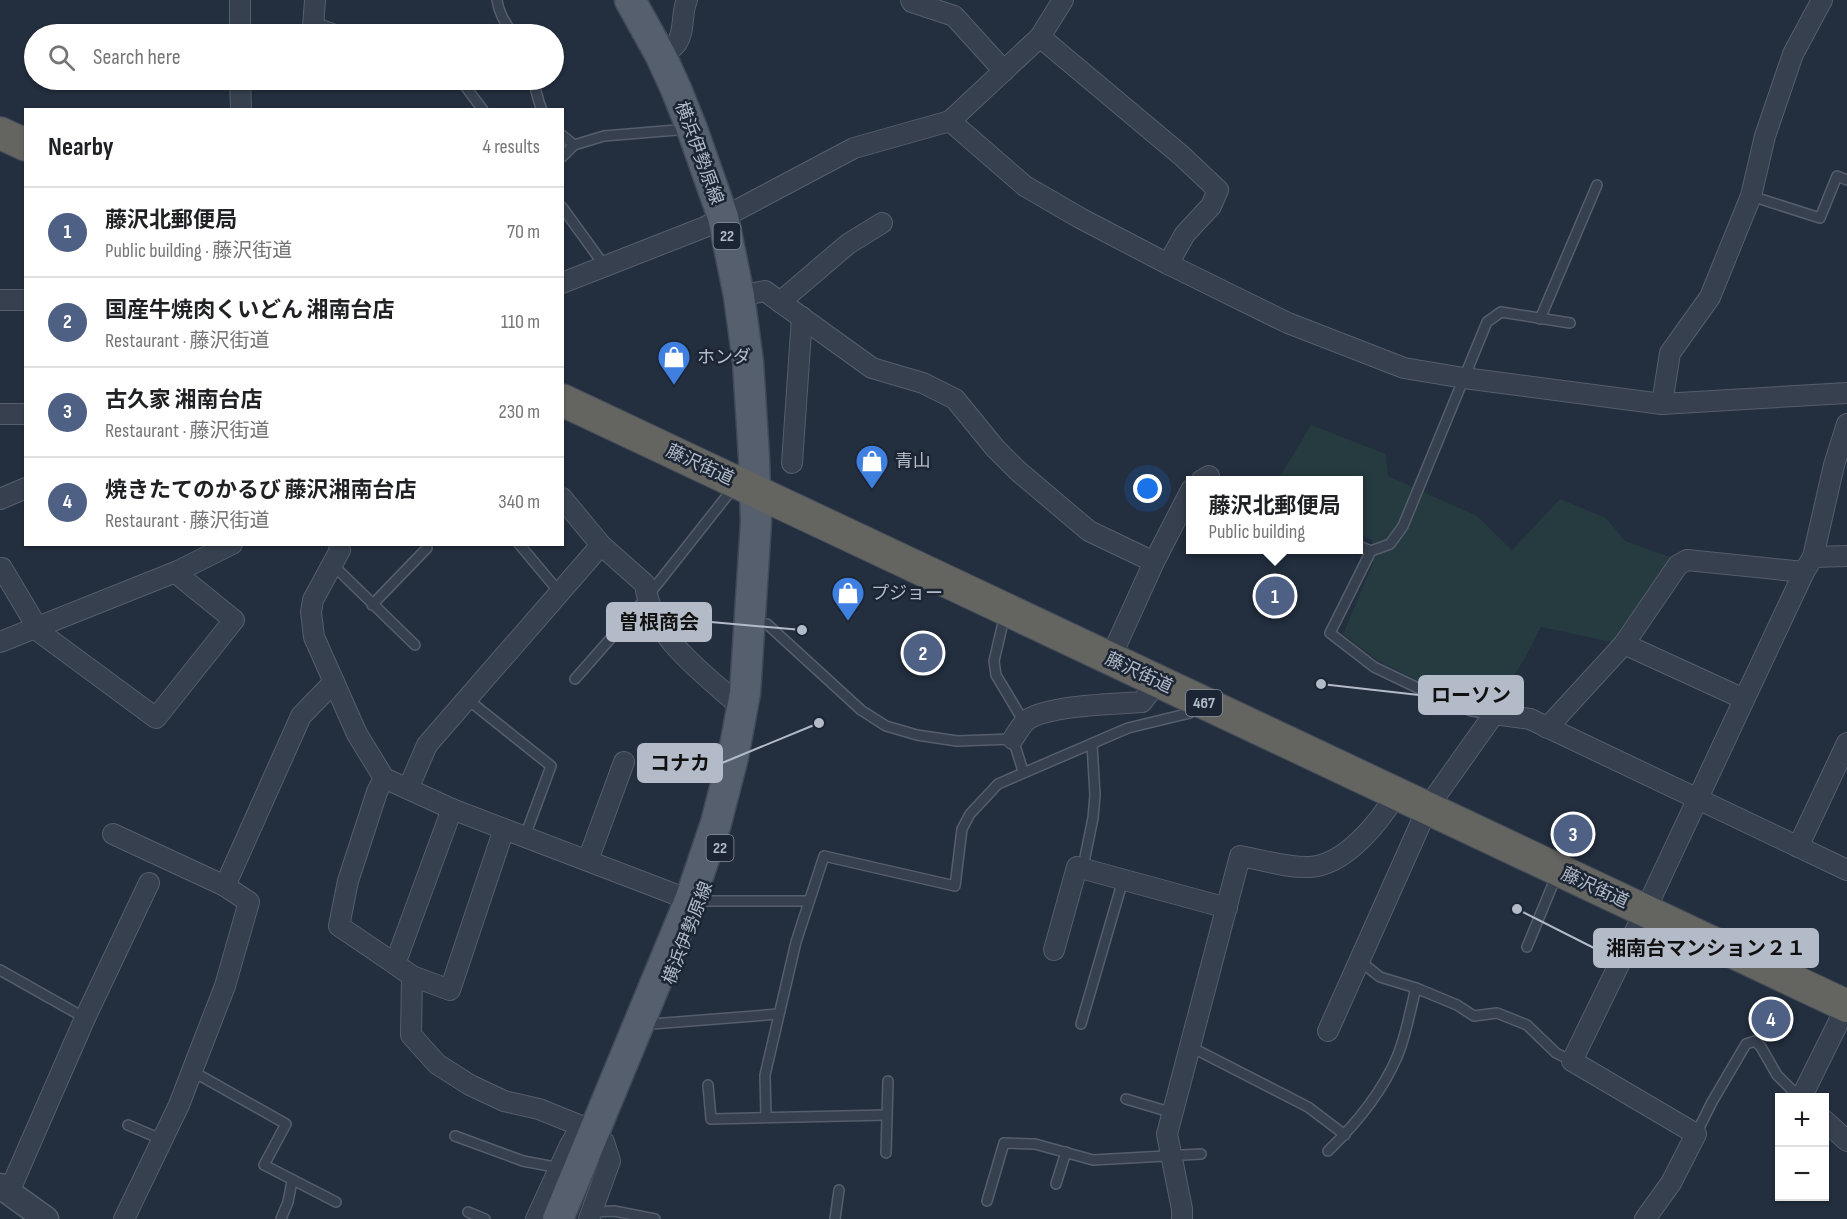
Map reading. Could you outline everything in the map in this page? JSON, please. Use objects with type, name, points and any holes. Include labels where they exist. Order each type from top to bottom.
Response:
[{"type":"highway","points":[[0,133],[24,144]]},
{"type":"highway","name":"藤沢街道","points":[[564,401],[754,482],[1110,659],[1847,1006]]},
{"type":"main road","name":"横浜伊勢原線","points":[[584,1217],[594,1131],[652,1024],[696,900],[733,757],[742,708],[755,537],[748,362],[740,296],[723,218],[692,129],[661,56],[630,0]]},
{"type":"main road","name":"横浜伊勢原線","points":[[558,1219],[594,1131],[727,828],[744,762],[757,697],[767,624],[771,529],[754,482]]},
{"type":"street","points":[[240,0],[240,24]]},
{"type":"street","points":[[313,24],[315,0]]},
{"type":"street","points":[[661,56],[676,44],[680,36],[683,9],[687,0]]},
{"type":"street","points":[[911,0],[954,16],[1004,71]]},
{"type":"street","points":[[564,282],[705,227],[854,148],[950,121],[1040,37],[1063,0]]},
{"type":"street","points":[[1662,404],[1670,353],[1710,297],[1751,196],[1764,136],[1793,54],[1822,0]]},
{"type":"street","points":[[1040,37],[1182,156],[1218,190],[1211,206],[1185,234],[1168,264]]},
{"type":"street","points":[[240,90],[241,108]]},
{"type":"street","points":[[950,121],[1025,186],[1080,218],[1288,323],[1404,368],[1662,404],[1847,393]]},
{"type":"street","points":[[780,302],[848,244],[882,223]]},
{"type":"street","points":[[740,296],[765,291],[873,368],[923,383],[955,399],[995,448],[1018,471],[1089,531],[1154,562]]},
{"type":"street","points":[[0,300],[24,300]]},
{"type":"street","points":[[792,463],[802,317]]},
{"type":"street","points":[[0,414],[24,414]]},
{"type":"street","points":[[1645,1219],[1671,1183],[1696,1134],[1572,1061],[1808,564],[1847,424]]},
{"type":"street","points":[[0,499],[24,489]]},
{"type":"street","points":[[564,500],[601,545],[645,584],[653,616],[672,644],[742,708]]},
{"type":"street","points":[[1110,659],[1154,562],[1186,500]]},
{"type":"street","points":[[408,789],[428,745],[601,545]]},
{"type":"street","points":[[0,642],[178,571],[228,546]]},
{"type":"street","points":[[339,546],[340,550],[333,565],[313,600],[310,612],[314,637],[357,734],[384,778],[452,809],[696,900]]},
{"type":"street","points":[[1547,728],[1624,644],[1678,565],[1687,560],[1808,564],[1847,556]]},
{"type":"street","points":[[2,568],[35,627],[156,718],[234,620],[182,578],[178,571]]},
{"type":"street","points":[[1624,644],[1744,699]]},
{"type":"street","points":[[1013,739],[1024,722],[1036,715],[1078,707],[1143,702],[1158,681]]},
{"type":"street","points":[[225,886],[301,716],[334,682]]},
{"type":"street","points":[[1328,1031],[1428,807],[1494,714],[1530,719],[1847,870]]},
{"type":"street","points":[[1798,847],[1847,743]]},
{"type":"street","points":[[588,860],[624,762]]},
{"type":"street","points":[[384,778],[377,792],[348,881],[339,926],[412,976],[450,990],[504,829]]},
{"type":"street","points":[[1182,1219],[1167,1134],[1240,856],[1286,866],[1312,867],[1334,861],[1350,850],[1385,814],[1396,794]]},
{"type":"street","points":[[395,964],[452,809]]},
{"type":"street","points":[[113,834],[225,886],[249,902],[225,986],[192,1071],[163,1140],[124,1219]]},
{"type":"street","points":[[1054,950],[1077,867],[1227,908]]},
{"type":"street","points":[[46,1219],[4,1189],[149,883]]},
{"type":"street","points":[[412,976],[411,1035],[437,1064],[470,1086],[504,1101],[539,1109],[594,1131],[560,1168],[536,1219]]},
{"type":"street","points":[[1804,1093],[1847,1006]]},
{"type":"street","points":[[1829,1125],[1847,1141]]},
{"type":"lane","points":[[497,0],[498,10],[505,24]]},
{"type":"lane","points":[[468,90],[482,108]]},
{"type":"lane","points":[[536,90],[541,108]]},
{"type":"lane","points":[[564,155],[574,145],[604,136],[692,129]]},
{"type":"lane","points":[[564,137],[574,145]]},
{"type":"lane","points":[[1751,196],[1820,218],[1837,176],[1847,180]]},
{"type":"lane","points":[[1540,319],[1596,185]]},
{"type":"lane","points":[[564,210],[604,265]]},
{"type":"lane","points":[[1363,548],[1371,551],[1390,544],[1403,526],[1487,322],[1501,312],[1570,323]]},
{"type":"lane","points":[[575,679],[647,597],[690,540],[754,482]]},
{"type":"lane","points":[[521,546],[560,593]]},
{"type":"lane","points":[[372,605],[427,548]]},
{"type":"lane","points":[[1371,551],[1330,633],[1374,667],[1445,701],[1472,711],[1494,714]]},
{"type":"lane","points":[[333,565],[415,645]]},
{"type":"lane","points":[[1006,609],[994,661],[996,675],[1024,722]]},
{"type":"lane","points":[[767,624],[861,710],[886,726],[917,735],[957,741],[1013,739],[1023,771]]},
{"type":"lane","points":[[467,699],[551,766],[525,836]]},
{"type":"lane","points":[[766,1117],[765,1075],[796,942],[824,856],[955,886],[962,829],[970,814],[998,784],[1023,771],[1128,728],[1190,713],[1199,701]]},
{"type":"lane","points":[[1083,867],[1093,818],[1095,795],[1092,744]]},
{"type":"lane","points":[[1527,946],[1559,871]]},
{"type":"lane","points":[[1081,1024],[1123,880]]},
{"type":"lane","points":[[696,900],[809,901]]},
{"type":"lane","points":[[1360,961],[1380,978],[1416,988],[1457,1005],[1474,1016],[1497,1013],[1527,1025],[1556,1053],[1572,1061]]},
{"type":"lane","points":[[0,970],[86,1018]]},
{"type":"lane","points":[[1328,1151],[1345,1135],[1384,1084],[1398,1054],[1416,988]]},
{"type":"lane","points":[[652,1024],[779,1014]]},
{"type":"lane","points":[[1696,1134],[1746,1044],[1755,1041],[1777,1075],[1796,1093]]},
{"type":"lane","points":[[1191,1047],[1308,1107],[1345,1135]]},
{"type":"lane","points":[[192,1071],[286,1124],[264,1165],[336,1202]]},
{"type":"lane","points":[[886,1153],[888,1081]]},
{"type":"lane","points":[[708,1085],[711,1119],[887,1115]]},
{"type":"lane","points":[[1126,1099],[1173,1113]]},
{"type":"lane","points":[[128,1125],[163,1140]]},
{"type":"lane","points":[[455,1136],[522,1161],[560,1168]]},
{"type":"lane","points":[[987,1201],[1004,1143],[1035,1144],[1093,1160],[1201,1155]]},
{"type":"lane","points":[[1056,1184],[1066,1152]]},
{"type":"lane","points":[[281,1219],[288,1202],[292,1180]]},
{"type":"lane","points":[[835,1219],[839,1190]]},
{"type":"lane","points":[[584,1217],[615,1211],[655,1219]]},
{"type":"lane","points":[[468,1212],[485,1219]]},
{"type":"green space","points":[[1311,425],[1386,454],[1388,476],[1477,516],[1512,550],[1560,499],[1606,518],[1625,541],[1676,559],[1616,643],[1541,627],[1521,665],[1507,684],[1490,693],[1457,700],[1378,661],[1343,634],[1373,563],[1372,540],[1363,536],[1363,476],[1280,476]]},
{"type":"place","name":"ホンダ","points":[[674,386]]},
{"type":"place","name":"青山","points":[[872,490]]},
{"type":"place","name":"藤沢北郵便局","points":[[1275,596]]},
{"type":"place","name":"プジョー","points":[[848,622]]},
{"type":"place","name":"曽根商会","points":[[802,630]]},
{"type":"place","name":"国産牛焼肉くいどん 湘南台店","points":[[923,653]]},
{"type":"place","name":"ローソン","points":[[1321,684]]},
{"type":"place","name":"コナカ","points":[[819,723]]},
{"type":"place","name":"古久家 湘南台店","points":[[1573,834]]},
{"type":"place","name":"湘南台マンション２１","points":[[1517,909]]},
{"type":"place","name":"焼きたてのかるび 藤沢湘南台店","points":[[1771,1019]]}]
